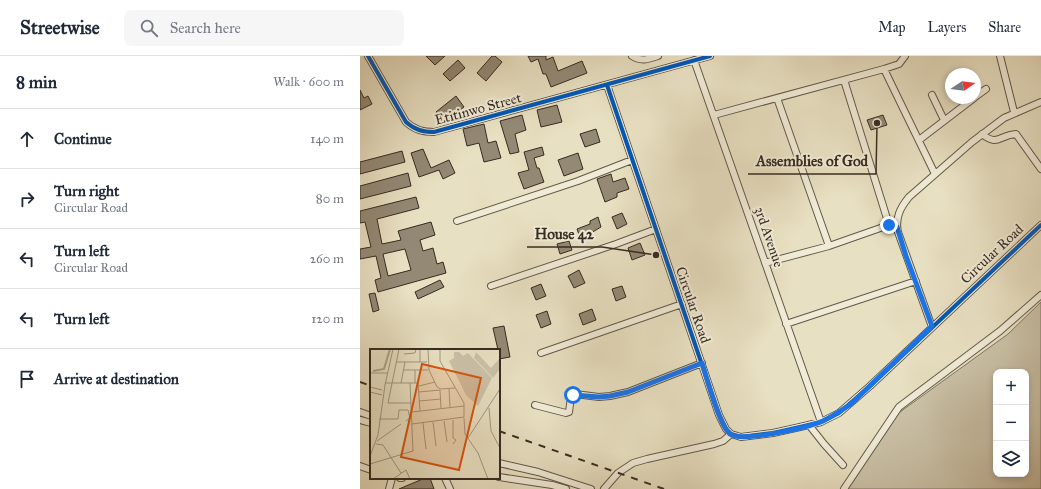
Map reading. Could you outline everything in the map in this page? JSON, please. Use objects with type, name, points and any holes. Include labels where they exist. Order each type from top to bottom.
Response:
[{"type":"street","name":"Etitinwo Street","points":[[368,56],[406,122],[412,128],[426,132],[434,132],[457,126],[710,56]]},
{"type":"street","points":[[632,56],[639,60],[644,60],[658,56]]},
{"type":"street","points":[[714,115],[884,69],[899,64],[905,56]]},
{"type":"street","points":[[1000,56],[1014,112]]},
{"type":"street","name":"3rd Avenue","points":[[694,60],[821,422]]},
{"type":"street","points":[[884,69],[935,174]]},
{"type":"street","points":[[844,80],[889,225]]},
{"type":"street","name":"Circular Road","points":[[608,85],[719,415],[726,429],[731,434],[741,437],[749,437],[773,433],[821,422],[839,413],[851,404],[932,326],[1041,225]]},
{"type":"street","points":[[981,93],[986,89]]},
{"type":"street","points":[[932,95],[944,120]]},
{"type":"street","points":[[777,98],[829,246]]},
{"type":"street","points":[[932,326],[897,227],[898,216],[903,204],[909,196],[982,134],[1014,112],[1041,102]]},
{"type":"street","points":[[919,140],[967,104]]},
{"type":"street","points":[[982,134],[989,140],[994,141],[1016,134],[1041,169]]},
{"type":"street","points":[[457,220],[578,181],[632,160]]},
{"type":"street","points":[[765,264],[829,246],[889,225],[897,227]]},
{"type":"street","points":[[491,286],[656,229]]},
{"type":"street","points":[[786,324],[916,281]]},
{"type":"street","points":[[844,489],[899,407],[1000,331],[1041,295]]},
{"type":"street","points":[[541,353],[682,304]]},
{"type":"street","points":[[535,405],[566,413],[569,412],[571,397],[575,394],[599,397],[628,392],[702,363]]},
{"type":"street","points":[[360,412],[370,416]]},
{"type":"street","points":[[360,420],[370,423]]},
{"type":"street","points":[[809,425],[843,465]]},
{"type":"street","points":[[604,489],[618,473],[633,463],[714,444],[723,441],[731,434]]},
{"type":"street","points":[[500,463],[538,472],[591,489]]},
{"type":"street","points":[[360,466],[370,470]]},
{"type":"street","points":[[500,477],[552,485],[566,489]]},
{"type":"street","points":[[389,489],[392,479]]},
{"type":"street","points":[[445,479],[450,489]]},
{"type":"shaded area","points":[[1041,302],[1041,489],[847,489],[895,417],[1008,334]]},
{"type":"building","points":[[426,56],[445,56],[435,65]]},
{"type":"building","points":[[492,56],[495,56],[502,62],[486,81],[477,73]]},
{"type":"building","points":[[528,56],[546,56],[546,60],[553,57],[558,71],[582,61],[587,73],[551,87],[546,74],[543,74],[538,59],[531,62]]},
{"type":"building","points":[[458,60],[465,68],[450,81],[443,74]]},
{"type":"building","points":[[360,90],[364,98],[368,96],[372,104],[360,110]]},
{"type":"building","points":[[456,96],[464,107],[444,122],[436,112]]},
{"type":"building","points":[[557,105],[562,122],[541,127],[537,110]]},
{"type":"building","points":[[522,115],[526,130],[515,134],[519,152],[510,154],[500,121]]},
{"type":"building","points":[[883,115],[887,125],[871,130],[867,120]]},
{"type":"building","points":[[484,124],[488,143],[496,141],[501,158],[484,162],[479,143],[467,146],[463,129]]},
{"type":"building","points":[[596,129],[600,142],[585,147],[580,134]]},
{"type":"building","points":[[542,147],[544,155],[534,158],[544,182],[524,189],[518,173],[529,170],[524,152]]},
{"type":"building","points":[[423,149],[431,168],[449,160],[455,173],[443,179],[439,170],[419,177],[411,153]]},
{"type":"building","points":[[402,151],[405,162],[360,174],[360,162]]},
{"type":"building","points":[[578,153],[583,169],[564,176],[558,160]]},
{"type":"building","points":[[408,173],[411,186],[360,199],[360,186]]},
{"type":"building","points":[[611,174],[613,182],[625,178],[629,189],[617,193],[617,197],[605,202],[597,179]]},
{"type":"building","points":[[416,197],[419,208],[377,219],[382,244],[401,240],[398,231],[431,222],[435,235],[420,240],[423,251],[433,248],[437,264],[443,262],[446,273],[378,292],[375,280],[381,278],[376,256],[360,259],[360,249],[371,247],[365,222],[360,223],[360,211]],"holes":[[[405,249],[411,270],[388,276],[383,254]]]},
{"type":"building","points":[[622,213],[627,224],[617,229],[612,217]]},
{"type":"building","points":[[598,217],[601,227],[591,233],[592,236],[581,240],[577,229],[590,224],[590,221]]},
{"type":"building","points":[[569,241],[572,250],[560,254],[557,244]]},
{"type":"building","points":[[640,243],[645,255],[632,260],[628,248]]},
{"type":"building","points":[[579,270],[585,283],[574,288],[568,276]]},
{"type":"building","points":[[440,280],[444,287],[418,299],[415,292]]},
{"type":"building","points":[[541,284],[546,296],[536,300],[531,288]]},
{"type":"building","points":[[622,286],[626,297],[616,301],[612,289]]},
{"type":"building","points":[[375,293],[379,310],[373,312],[369,294]]},
{"type":"building","points":[[592,309],[596,320],[583,325],[579,314]]},
{"type":"building","points":[[547,311],[551,324],[541,328],[536,315]]},
{"type":"building","points":[[504,326],[510,357],[500,359],[500,349],[498,349],[493,328]]},
{"type":"building","points":[[423,479],[430,479],[434,489],[399,489]]},
{"type":"railway","points":[[360,382],[370,386]]},
{"type":"railway","points":[[500,431],[664,489]]},
{"type":"cycle path","points":[[368,56],[406,122],[413,127],[426,132],[434,132],[710,56]]},
{"type":"cycle path","points":[[607,85],[719,415],[726,429],[731,434],[741,437],[773,433],[821,422],[839,413],[870,386],[1041,225]]},
{"type":"place","name":"Assemblies of God","points":[[877,123]]},
{"type":"place","name":"House 42","points":[[656,255]]},
{"type":"route","points":[[573,395],[599,397],[628,392],[702,363],[719,415],[726,429],[731,434],[741,437],[749,437],[773,433],[821,422],[839,413],[851,404],[932,326],[897,227],[889,225]]}]
